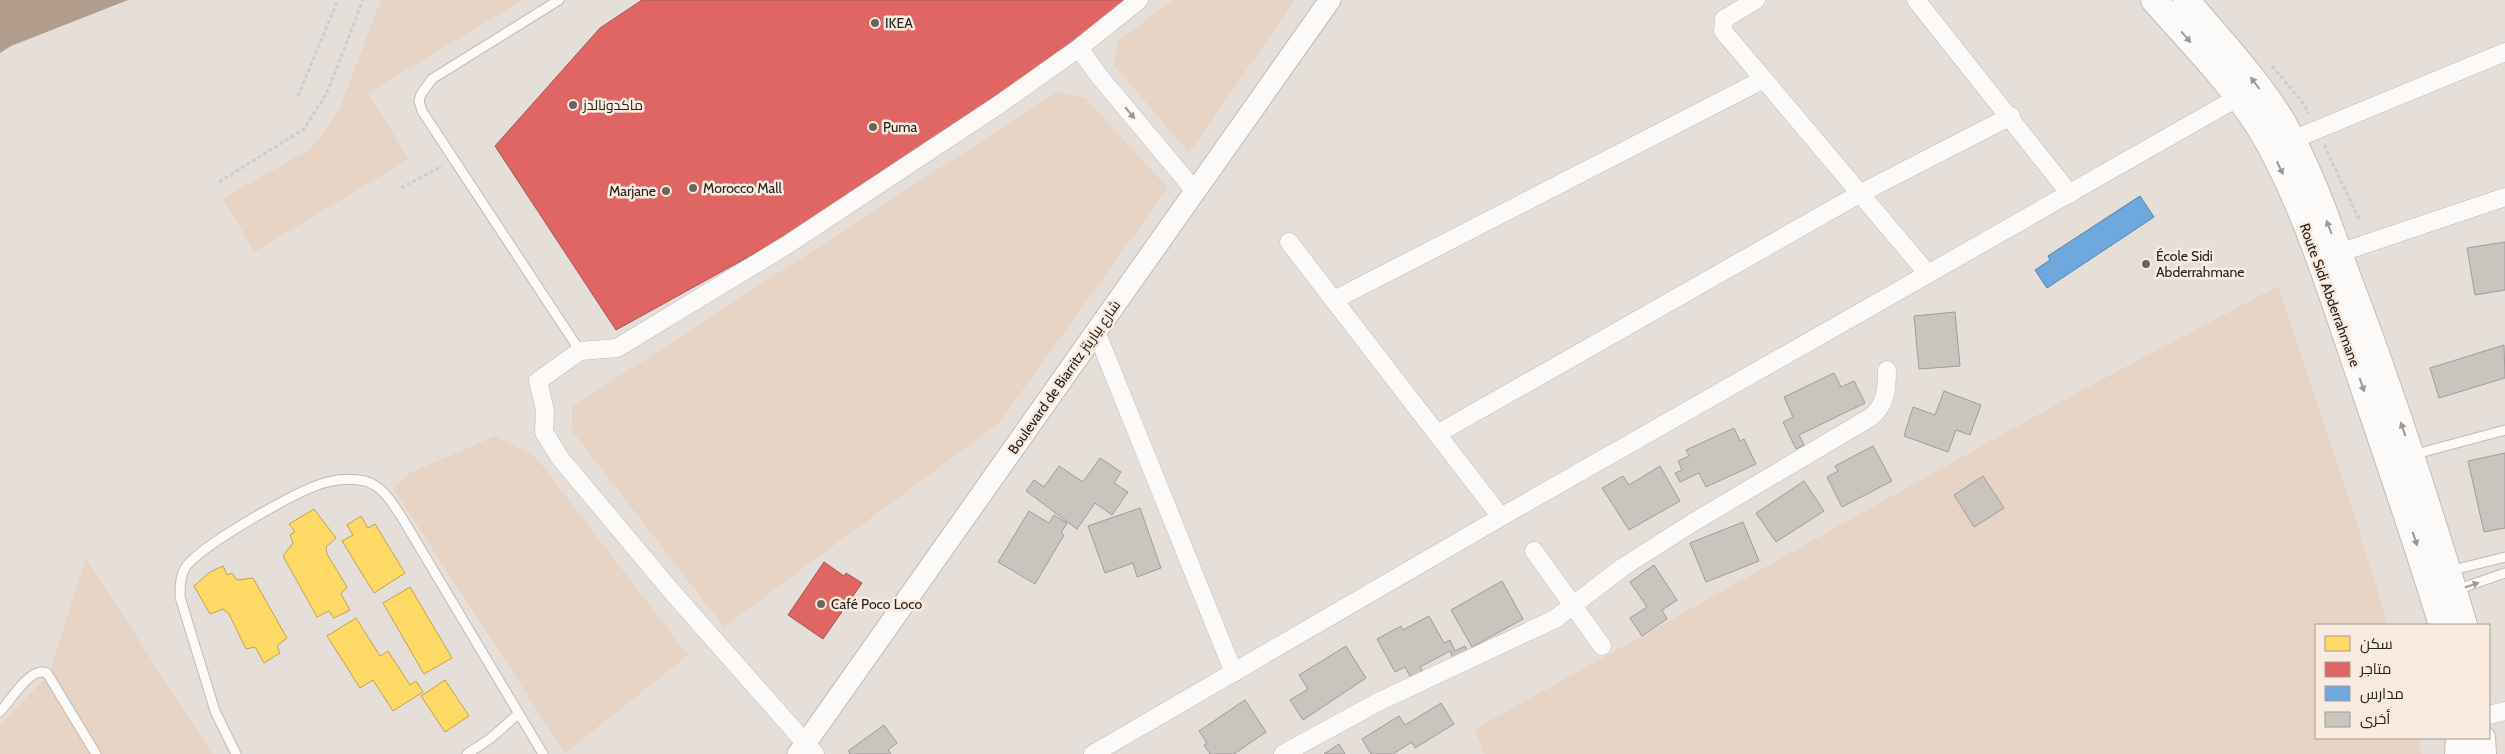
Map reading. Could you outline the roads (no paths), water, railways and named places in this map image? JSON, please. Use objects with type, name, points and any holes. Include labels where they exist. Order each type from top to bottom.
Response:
[{"type":"main road","name":"Route Sidi Abderrahmane","points":[[2154,0],[2257,123],[2329,256],[2412,455],[2464,624]]},
{"type":"main road","name":"Route Sidi Abderrahmane","points":[[2186,0],[2252,79],[2283,122],[2316,192],[2329,256],[2442,624]]},
{"type":"main road","points":[[2462,746],[2483,754]]},
{"type":"street","points":[[807,750],[673,593],[551,445],[544,432],[545,410],[538,381],[580,352],[617,348],[787,245],[919,160],[1079,48],[1139,0]]},
{"type":"street","name":"Boulevard de Biarritz شارع بياريتز","points":[[807,750],[1096,331],[1330,0]]},
{"type":"street","points":[[1756,0],[1728,15],[1722,24],[1723,31],[1928,274]]},
{"type":"street","points":[[1916,0],[2011,116],[2070,194]]},
{"type":"street","points":[[1079,48],[1099,76],[1195,191]]},
{"type":"street","points":[[2292,140],[2505,52]]},
{"type":"street","points":[[1334,300],[1764,79]]},
{"type":"street","points":[[1093,754],[1501,517],[2237,98]]},
{"type":"street","points":[[1437,434],[1861,194],[2011,116]]},
{"type":"street","points":[[2329,256],[2505,198]]},
{"type":"street","points":[[1289,242],[1501,517]]},
{"type":"street","points":[[1096,331],[1234,673]]},
{"type":"street","points":[[1283,754],[1378,702],[1540,628],[1573,606],[1623,567],[1692,523],[1871,417],[1877,412],[1885,398],[1888,370]]},
{"type":"street","points":[[1534,552],[1602,646]]},
{"type":"street","points":[[2490,715],[2505,711]]},
{"type":"lane","points":[[559,0],[432,79],[425,86],[419,100],[422,111],[453,160],[580,352]]},
{"type":"lane","points":[[2412,455],[2505,430]]},
{"type":"lane","points":[[236,754],[215,712],[180,597],[180,580],[189,562],[223,538],[304,492],[335,480],[364,481],[374,484],[385,494],[404,521],[543,754]]},
{"type":"lane","points":[[2451,581],[2505,557]]},
{"type":"lane","points":[[2451,581],[2505,573]]},
{"type":"lane","points":[[0,712],[33,673],[38,671],[47,673],[96,754]]},
{"type":"lane","points":[[467,754],[491,738],[518,714]]},
{"type":"place","name":"IKEA","points":[[875,23]]},
{"type":"place","name":"ماكدونالدز","points":[[573,105]]},
{"type":"place","name":"Puma","points":[[873,127]]},
{"type":"place","name":"Morocco Mall","points":[[693,188]]},
{"type":"place","name":"Marjane","points":[[666,191]]},
{"type":"place","name":"École Sidi Abderrahmane","points":[[2146,264]]},
{"type":"place","name":"Café Poco Loco","points":[[821,604]]}]
